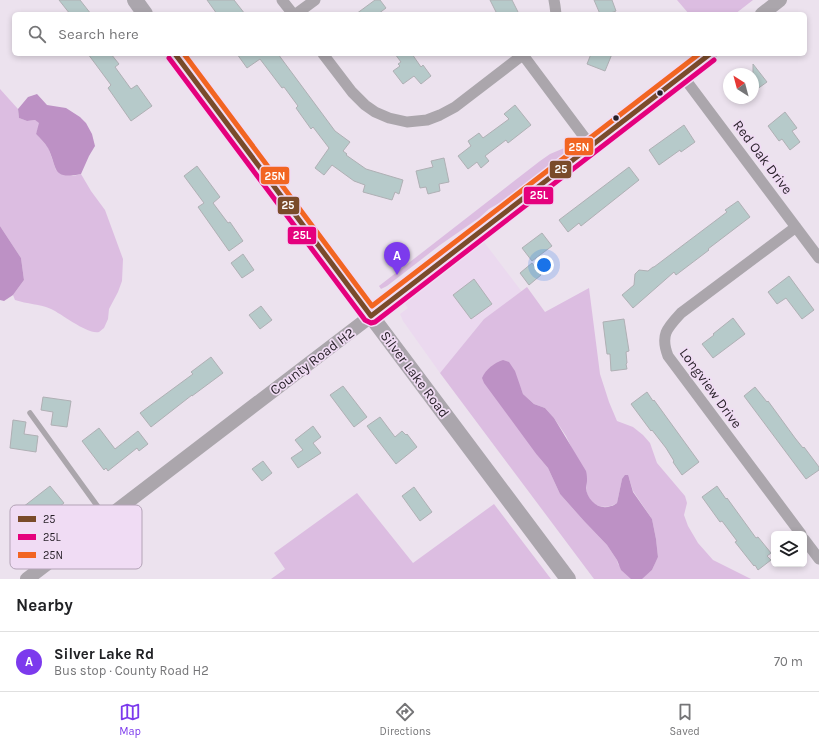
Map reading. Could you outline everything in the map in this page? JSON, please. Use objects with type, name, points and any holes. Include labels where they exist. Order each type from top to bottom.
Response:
[{"type":"main road","points":[[135,0],[144,12]]},
{"type":"main road","name":"Silver Lake Road","points":[[176,56],[568,579]]},
{"type":"street","points":[[282,0],[291,12]]},
{"type":"street","points":[[299,12],[315,0]]},
{"type":"street","points":[[554,0],[556,12]]},
{"type":"street","points":[[765,12],[780,0]]},
{"type":"street","points":[[325,56],[352,92],[365,105],[375,112],[390,118],[407,122],[427,120],[440,116],[520,56]]},
{"type":"street","points":[[524,56],[591,146]]},
{"type":"street","name":"County Road H2","points":[[124,505],[707,56]]},
{"type":"street","name":"Red Oak Drive","points":[[682,75],[819,258]]},
{"type":"street","name":"Longview Drive","points":[[796,227],[681,313],[667,328],[665,347],[668,356],[798,531]]},
{"type":"street","points":[[807,543],[819,559]]},
{"type":"street","name":"County Road H2","points":[[28,579],[41,569]]},
{"type":"lane","points":[[30,413],[97,505]]},
{"type":"shaded area","points":[[677,0],[753,0],[738,12],[687,12]]},
{"type":"shaded area","points":[[0,89],[18,109],[19,118],[27,121],[35,120],[40,123],[36,134],[48,147],[56,170],[73,176],[81,174],[105,210],[123,259],[122,281],[109,309],[108,319],[104,328],[99,332],[88,330],[47,307],[15,300],[13,295],[24,280],[21,258],[0,226]]},
{"type":"shaded area","points":[[37,94],[47,105],[66,108],[86,123],[92,134],[95,146],[81,174],[60,174],[55,167],[48,148],[36,134],[39,123],[35,120],[27,121],[19,118],[18,109],[28,97]]},
{"type":"shaded area","points":[[569,146],[571,148],[569,151],[381,289],[379,286],[540,161],[550,154]]},
{"type":"shaded area","points":[[0,226],[21,258],[24,280],[13,295],[4,301],[0,300]]},
{"type":"shaded area","points":[[484,242],[522,292],[484,319],[440,373],[403,321],[400,314],[408,308],[405,304]]},
{"type":"shaded area","points":[[527,287],[545,312],[589,288],[600,374],[617,421],[633,427],[650,443],[657,463],[685,496],[687,503],[684,515],[688,526],[698,543],[713,560],[751,579],[641,579],[652,570],[658,557],[656,539],[652,519],[633,491],[629,478],[622,479],[617,503],[604,507],[593,503],[587,494],[587,480],[566,436],[545,408],[534,404],[523,394],[520,386],[537,455],[548,468],[560,494],[607,545],[618,564],[632,579],[594,579],[440,373],[484,319]]},
{"type":"shaded area","points":[[503,360],[509,362],[515,371],[523,394],[534,404],[545,408],[554,418],[586,471],[587,492],[594,503],[598,506],[607,507],[617,503],[622,479],[625,475],[628,475],[633,492],[652,519],[656,539],[658,557],[652,570],[642,579],[631,579],[621,570],[617,560],[607,545],[560,494],[548,468],[484,383],[482,378],[488,369]]},
{"type":"shaded area","points":[[357,493],[413,563],[494,504],[551,579],[271,579],[285,569],[274,553]]},
{"type":"building","points":[[59,0],[80,0],[89,12],[68,12]]},
{"type":"building","points":[[207,0],[234,0],[243,12],[216,12]]},
{"type":"building","points":[[375,0],[380,0],[386,8],[381,12],[359,12]]},
{"type":"building","points":[[490,0],[512,0],[518,12],[496,12]]},
{"type":"building","points":[[594,0],[612,0],[616,11],[599,12]]},
{"type":"building","points":[[89,56],[113,56],[119,64],[115,67],[131,89],[137,85],[152,106],[131,121],[108,88],[111,85]]},
{"type":"building","points":[[238,56],[279,56],[335,131],[350,142],[343,151],[347,154],[346,155],[366,169],[403,180],[399,194],[395,192],[392,200],[363,192],[365,185],[354,181],[332,165],[324,175],[315,168],[329,148],[313,127],[311,129],[296,108],[298,106],[260,59],[247,68]]},
{"type":"building","points":[[396,56],[413,56],[421,67],[423,65],[431,76],[421,84],[414,76],[403,84],[393,71],[400,66],[398,64],[401,62]]},
{"type":"building","points":[[590,56],[611,56],[605,71],[587,64]]},
{"type":"building","points":[[759,72],[767,82],[759,88]]},
{"type":"building","points":[[515,105],[531,125],[508,143],[506,140],[485,156],[489,161],[481,168],[477,162],[468,169],[458,156],[471,146],[468,141],[479,133],[483,138],[509,119],[504,114]]},
{"type":"building","points":[[785,112],[797,128],[792,131],[800,142],[790,150],[782,139],[779,141],[768,126]]},
{"type":"building","points":[[684,125],[695,142],[681,152],[680,150],[659,165],[649,150]]},
{"type":"building","points":[[444,158],[449,182],[439,184],[440,191],[428,194],[426,187],[420,188],[416,171],[433,167],[431,161]]},
{"type":"building","points":[[197,166],[220,197],[213,203],[228,223],[230,222],[243,241],[229,251],[198,207],[204,203],[184,176]]},
{"type":"building","points":[[629,167],[639,180],[581,226],[579,223],[568,232],[559,220]]},
{"type":"building","points":[[738,201],[750,217],[676,275],[674,272],[633,308],[622,295],[634,285],[635,274],[639,270],[648,271],[654,267],[727,212],[725,210]]},
{"type":"building","points":[[542,233],[552,246],[532,261],[522,248]]},
{"type":"building","points":[[243,254],[254,270],[242,278],[231,263]]},
{"type":"building","points":[[532,263],[541,275],[529,285],[520,273]]},
{"type":"building","points":[[789,276],[814,310],[802,319],[786,298],[777,304],[768,292]]},
{"type":"building","points":[[474,279],[492,304],[471,319],[453,295]]},
{"type":"building","points":[[261,306],[272,320],[260,329],[249,315]]},
{"type":"building","points":[[733,318],[745,334],[713,358],[702,344]]},
{"type":"building","points":[[624,319],[629,351],[626,352],[627,369],[611,371],[610,354],[607,354],[603,322]]},
{"type":"building","points":[[211,357],[223,373],[151,427],[140,413],[193,374],[191,372]]},
{"type":"building","points":[[343,386],[367,417],[354,427],[330,395]]},
{"type":"building","points":[[755,387],[767,402],[768,401],[795,438],[819,467],[819,470],[806,479],[744,396]]},
{"type":"building","points":[[647,392],[699,462],[682,475],[666,448],[631,404]]},
{"type":"building","points":[[43,397],[71,401],[67,427],[51,425],[53,412],[41,410]]},
{"type":"building","points":[[380,417],[395,437],[402,431],[406,435],[407,434],[417,447],[396,464],[367,426]]},
{"type":"building","points":[[13,420],[26,422],[24,434],[38,436],[36,452],[10,448]]},
{"type":"building","points":[[313,426],[321,437],[313,443],[321,453],[298,468],[291,458],[303,450],[295,440]]},
{"type":"building","points":[[99,428],[115,449],[138,431],[148,444],[139,451],[137,448],[108,471],[106,468],[104,470],[82,441]]},
{"type":"building","points":[[263,461],[272,473],[262,481],[252,469]]},
{"type":"building","points":[[50,486],[64,503],[61,505],[26,505]]},
{"type":"building","points":[[717,486],[756,538],[758,537],[771,553],[767,556],[771,560],[758,570],[735,542],[737,541],[722,521],[720,522],[702,497]]},
{"type":"building","points":[[414,487],[432,512],[420,521],[402,496]]},
{"type":"transit line","name":"25","points":[[176,56],[371,316],[707,56]]},
{"type":"transit line","name":"25N","points":[[185,56],[372,306],[696,56]]},
{"type":"transit line","name":"25L","points":[[169,58],[365,320],[371,323],[375,322],[714,60]]},
{"type":"place","name":"Silver Lake Rd","points":[[397,275]]}]
